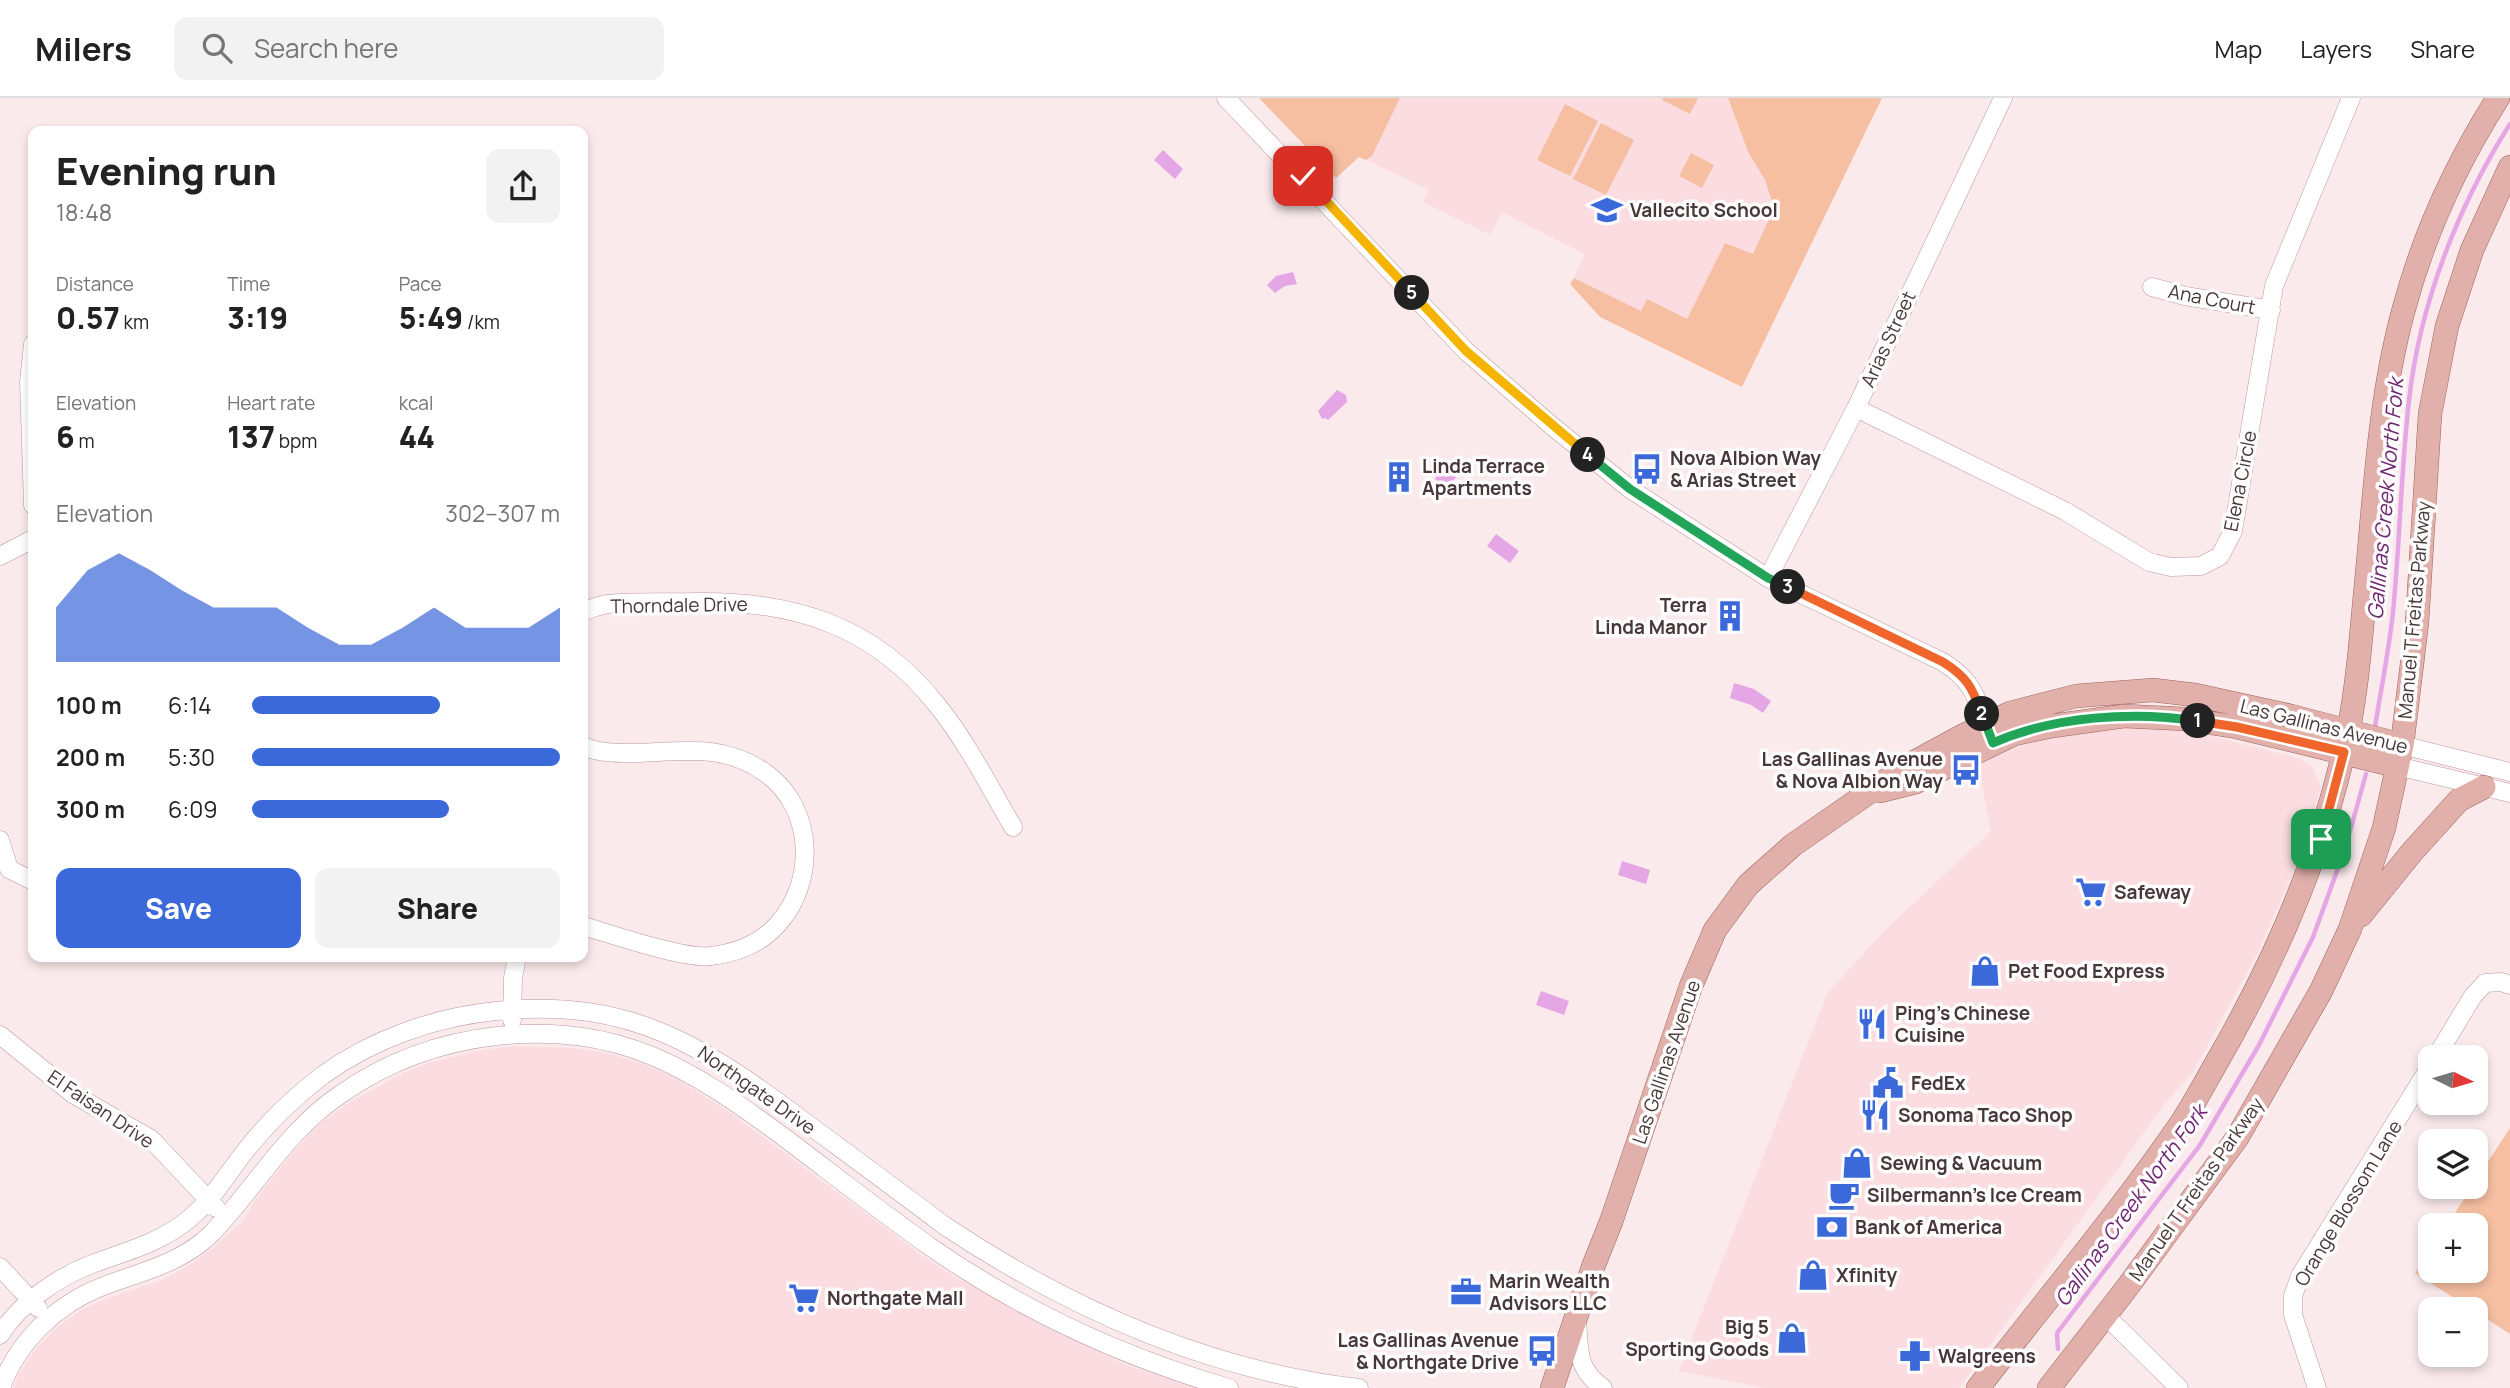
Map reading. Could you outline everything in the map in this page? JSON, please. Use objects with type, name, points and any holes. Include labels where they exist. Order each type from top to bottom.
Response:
[{"type":"main road","name":"Manuel T Freitas Parkway","points":[[2052,1384],[2106,1316],[2237,1138],[2298,1033],[2350,929],[2384,828],[2372,749],[2384,406],[2403,313],[2428,236],[2475,135],[2498,98]]},
{"type":"main road","name":"Manuel T Freitas Parkway","points":[[1978,1388],[2116,1212],[2184,1119],[2233,1035],[2269,965],[2321,839],[2372,749],[2417,623],[2430,414],[2447,327],[2472,250],[2510,167]]},
{"type":"main road","name":"Las Gallinas Avenue","points":[[1552,1388],[1691,986],[1715,930],[1748,885],[1793,845],[1867,795],[1916,782],[1990,734],[2010,713],[2076,696],[2153,690],[2231,702],[2372,749]]},
{"type":"main road","points":[[2153,690],[2153,716]]},
{"type":"main road","name":"Las Gallinas Avenue","points":[[1990,734],[2014,734],[2100,718],[2153,716],[2372,749]]},
{"type":"main road","points":[[2350,929],[2412,852],[2459,800],[2484,786]]},
{"type":"street","points":[[1226,98],[1476,360],[1552,426],[1630,489],[1768,578],[1961,673],[1973,690],[1990,734]]},
{"type":"street","name":"Arias Street","points":[[1768,578],[1856,408],[2003,98]]},
{"type":"street","name":"Elena Circle","points":[[1856,408],[2065,511],[2149,562],[2171,567],[2201,566],[2220,556],[2233,531],[2274,286],[2348,99]]},
{"type":"street","name":"Ana Court","points":[[2152,287],[2185,296],[2271,310]]},
{"type":"street","points":[[0,556],[28,542]]},
{"type":"street","name":"Thorndale Drive","points":[[588,609],[606,604],[734,601],[790,610],[844,629],[894,661],[939,706],[1013,827]]},
{"type":"street","points":[[588,748],[616,754],[726,753],[749,763],[769,776],[788,796],[800,821],[806,850],[803,878],[793,902],[777,925],[758,941],[734,952],[707,957],[681,953],[588,927]]},
{"type":"street","name":"Las Gallinas Avenue","points":[[2372,749],[2510,772]]},
{"type":"street","name":"Las Gallinas Avenue","points":[[2372,749],[2510,793]]},
{"type":"street","points":[[0,840],[9,869],[28,878]]},
{"type":"street","points":[[513,1034],[512,1009],[517,962]]},
{"type":"street","points":[[2443,1045],[2473,996],[2485,983],[2510,985]]},
{"type":"street","name":"Northgate Drive","points":[[0,1335],[31,1301],[62,1278],[92,1264],[147,1246],[191,1218],[208,1201],[268,1125],[297,1095],[326,1073],[367,1049],[416,1028],[475,1013],[512,1009],[568,1010],[615,1016],[691,1044],[750,1080],[945,1226],[1011,1268],[1073,1301],[1131,1328],[1243,1367],[1359,1388]]},
{"type":"street","name":"Northgate Drive","points":[[1,1388],[6,1372],[24,1345],[47,1320],[74,1300],[101,1287],[157,1269],[207,1237],[286,1142],[313,1114],[340,1094],[398,1062],[424,1052],[479,1038],[513,1034],[576,1036],[610,1041],[679,1066],[735,1101],[931,1247],[998,1290],[1062,1324],[1134,1356],[1229,1388]]},
{"type":"street","name":"El Faisan Drive","points":[[0,1035],[73,1094],[151,1139],[226,1217]]},
{"type":"street","name":"Orange Blossom Lane","points":[[2317,1388],[2293,1315],[2293,1296],[2300,1276],[2418,1086]]},
{"type":"street","points":[[0,1267],[47,1320]]},
{"type":"street","points":[[1576,1315],[1581,1364],[1587,1376],[1603,1388]]},
{"type":"street","points":[[2106,1316],[2179,1388]]},
{"type":"street","points":[[1235,1388],[1243,1367]]},
{"type":"shaded area","points":[[1259,98],[1400,98],[1372,156],[1366,160],[1359,157],[1336,178]]},
{"type":"shaded area","name":"Vallecito School","points":[[1400,98],[1728,98],[1748,152],[1765,180],[1774,208],[1753,255],[1725,244],[1687,319],[1647,299],[1641,312],[1574,278],[1585,254],[1502,212],[1490,235],[1423,202],[1429,190],[1366,160],[1372,156]]},
{"type":"shaded area","points":[[1698,98],[1690,114],[1662,100]]},
{"type":"shaded area","points":[[1728,98],[1882,98],[1742,387],[1600,317],[1570,284],[1574,278],[1641,311],[1647,299],[1687,319],[1725,243],[1753,254],[1774,208],[1765,180],[1748,152]]},
{"type":"shaded area","points":[[1565,104],[1598,121],[1570,176],[1537,160]]},
{"type":"shaded area","points":[[1601,123],[1634,140],[1606,195],[1573,179]]},
{"type":"shaded area","points":[[1163,150],[1183,169],[1175,179],[1154,160]]},
{"type":"shaded area","points":[[1691,153],[1714,165],[1702,188],[1679,176]]},
{"type":"shaded area","points":[[1293,272],[1297,284],[1285,286],[1275,293],[1267,285],[1276,276]]},
{"type":"shaded area","points":[[1337,390],[1346,395],[1347,402],[1328,420],[1322,419],[1318,411]]},
{"type":"shaded area","points":[[1451,459],[1465,465],[1450,485],[1435,484],[1436,475],[1445,475]]},
{"type":"shaded area","points":[[1496,534],[1519,551],[1510,563],[1487,546]]},
{"type":"shaded area","points":[[1734,683],[1754,689],[1771,701],[1763,713],[1751,705],[1730,698]]},
{"type":"shaded area","points":[[2125,723],[2174,727],[2298,758],[2313,768],[2321,787],[2295,868],[2257,954],[2193,1072],[2166,1102],[1959,1388],[1765,1388],[1679,1371],[1827,994],[1883,932],[1991,831],[1978,766],[2015,746],[2075,728]]},
{"type":"shaded area","points":[[1622,861],[1650,870],[1646,884],[1618,875]]},
{"type":"shaded area","points":[[1541,991],[1569,1001],[1564,1015],[1536,1005]]},
{"type":"shaded area","points":[[514,1046],[575,1048],[607,1053],[674,1077],[728,1111],[924,1257],[958,1279],[994,1296],[1039,1324],[1129,1366],[1196,1388],[14,1388],[17,1377],[33,1352],[55,1329],[81,1310],[162,1280],[191,1264],[215,1246],[244,1220],[254,1201],[295,1150],[321,1123],[347,1104],[403,1073],[428,1063],[481,1050]]},
{"type":"shaded area","points":[[2510,1128],[2510,1334],[2488,1320],[2488,1297],[2452,1297],[2431,1283],[2488,1283],[2488,1213],[2455,1213],[2464,1199],[2488,1199],[2488,1162]]},
{"type":"waterway","name":"Gallinas Creek North Fork","points":[[2375,727],[2393,612],[2409,400],[2422,327],[2444,256],[2458,222],[2491,155],[2510,124]]},
{"type":"waterway","name":"Gallinas Creek North Fork","points":[[2058,1349],[2057,1333],[2200,1145],[2259,1045],[2313,937],[2345,849],[2366,774]]},
{"type":"place","name":"Vallecito School","points":[[1607,210]]},
{"type":"place","name":"Nova Albion Way & Arias Street","points":[[1647,469]]},
{"type":"place","name":"Linda Terrace Apartments","points":[[1399,477]]},
{"type":"place","name":"Terra Linda Manor","points":[[1730,616]]},
{"type":"place","name":"Las Gallinas Avenue & Nova Albion Way","points":[[1966,770]]},
{"type":"place","name":"Safeway","points":[[2091,892]]},
{"type":"place","name":"Pet Food Express","points":[[1985,971]]},
{"type":"place","name":"Ping's Chinese Cuisine","points":[[1872,1024]]},
{"type":"place","name":"FedEx","points":[[1888,1083]]},
{"type":"place","name":"Sonoma Taco Shop","points":[[1875,1115]]},
{"type":"place","name":"Sewing & Vacuum","points":[[1857,1163]]},
{"type":"place","name":"Silbermann's Ice Cream","points":[[1844,1195]]},
{"type":"place","name":"Bank of America","points":[[1832,1227]]},
{"type":"place","name":"Xfinity","points":[[1813,1275]]},
{"type":"place","name":"Marin Wealth Advisors LLC","points":[[1466,1292]]},
{"type":"place","name":"Northgate Mall","points":[[804,1298]]},
{"type":"place","name":"Big 5 Sporting Goods","points":[[1792,1338]]},
{"type":"place","name":"Las Gallinas Avenue & Northgate Drive","points":[[1542,1351]]},
{"type":"place","name":"Walgreens","points":[[1915,1356]]},
{"type":"route","points":[[1303,176],[1466,351],[1552,426],[1630,489],[1768,578],[1961,673],[1973,690],[1993,743],[2014,734],[2052,726],[2100,718],[2153,716],[2237,727],[2344,752],[2321,839]]}]
